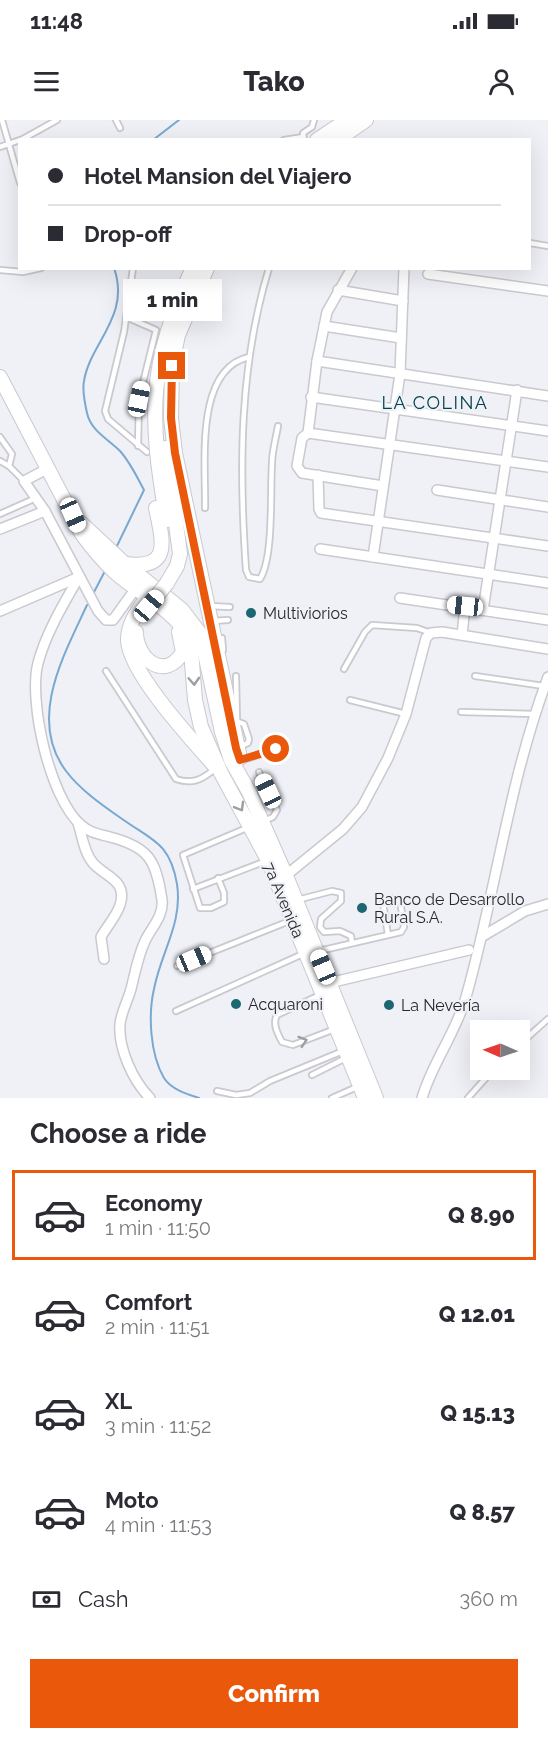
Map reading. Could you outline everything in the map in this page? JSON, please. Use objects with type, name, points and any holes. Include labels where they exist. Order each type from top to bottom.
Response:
[{"type":"main road","points":[[320,138],[346,120]]},
{"type":"main road","points":[[339,138],[366,120]]},
{"type":"main road","points":[[122,566],[141,566],[155,562],[162,549],[142,448],[157,372],[170,322],[192,270]]},
{"type":"main road","points":[[206,270],[178,335],[166,392],[164,426],[180,554],[130,629],[128,642],[131,656],[146,681],[219,771]]},
{"type":"main road","points":[[172,366],[171,418],[175,453],[218,663],[234,720],[238,754],[249,792]]},
{"type":"main road","points":[[157,372],[153,432],[157,468],[172,548],[164,581]]},
{"type":"main road","points":[[2,385],[82,534],[177,605],[195,624],[205,650],[222,732],[231,760],[249,792]]},
{"type":"main road","points":[[122,566],[136,588],[174,619],[190,638],[197,714],[219,771]]},
{"type":"main road","points":[[146,604],[139,621],[137,643],[142,656],[150,663],[161,666],[170,665],[183,652],[182,639],[174,619]]},
{"type":"main road","name":"7a Avenida","points":[[219,771],[257,824],[281,879],[292,920],[311,952]]},
{"type":"main road","name":"7a Avenida","points":[[249,792],[268,860],[295,900],[311,952],[376,1098]]},
{"type":"main road","name":"7a Avenida","points":[[326,988],[336,1029],[362,1092]]},
{"type":"street","points":[[351,270],[330,304],[317,361],[308,433],[302,438],[297,466],[302,473],[383,486]]},
{"type":"street","points":[[373,557],[400,374],[404,270]]},
{"type":"street","points":[[428,274],[548,291]]},
{"type":"street","points":[[338,290],[403,301]]},
{"type":"street","points":[[324,326],[401,338]]},
{"type":"street","points":[[317,361],[548,396]]},
{"type":"street","points":[[483,610],[517,390]]},
{"type":"street","points":[[311,397],[548,431]]},
{"type":"street","points":[[308,433],[548,467]]},
{"type":"street","points":[[48,469],[24,481],[45,511],[98,611],[108,621],[116,617],[136,588]]},
{"type":"street","points":[[318,475],[320,512],[548,546]]},
{"type":"street","points":[[437,490],[548,507]]},
{"type":"street","points":[[0,529],[45,511]]},
{"type":"street","points":[[320,549],[548,583]]},
{"type":"street","points":[[0,611],[80,577]]},
{"type":"street","points":[[80,577],[45,643],[38,664],[36,684],[51,774],[67,809],[89,832],[132,843],[141,848],[148,855],[156,877],[162,902],[161,911],[142,950],[120,1023],[121,1047],[150,1098]]},
{"type":"street","points":[[400,598],[548,620]]},
{"type":"street","points":[[462,635],[465,606]]},
{"type":"street","points":[[281,879],[357,814],[388,758],[406,714],[426,638],[431,633],[437,631],[548,649]]},
{"type":"street","points":[[422,1098],[465,1000],[483,936],[516,776],[546,682]]},
{"type":"street","points":[[78,823],[93,863],[116,879],[121,891],[121,902],[117,914],[101,938],[104,959]]},
{"type":"street","points":[[483,936],[525,911],[548,904]]},
{"type":"street","points":[[326,988],[469,950]]},
{"type":"lane","points":[[2,120],[18,176]]},
{"type":"lane","points":[[24,138],[57,120]]},
{"type":"lane","points":[[116,120],[120,128]]},
{"type":"lane","points":[[303,138],[314,120]]},
{"type":"lane","points":[[0,147],[18,141]]},
{"type":"lane","points":[[531,243],[548,246]]},
{"type":"lane","points":[[0,270],[23,272],[32,270]]},
{"type":"lane","points":[[133,270],[126,317],[105,411],[108,419],[142,448]]},
{"type":"lane","points":[[269,270],[249,357],[241,495],[246,570],[249,577],[255,580],[260,579],[263,575],[265,564],[271,523],[272,460],[278,426]]},
{"type":"lane","points":[[126,317],[156,330],[139,399],[142,448]]},
{"type":"lane","points":[[205,508],[210,400],[227,368],[234,362],[249,357]]},
{"type":"lane","points":[[0,437],[12,454],[9,466]]},
{"type":"lane","points":[[0,461],[9,466],[24,481]]},
{"type":"lane","points":[[0,514],[37,498]]},
{"type":"lane","points":[[206,606],[230,608]]},
{"type":"lane","points":[[209,621],[228,620]]},
{"type":"lane","points":[[344,669],[365,632],[372,625],[417,628],[431,633]]},
{"type":"lane","points":[[218,663],[225,659],[222,638]]},
{"type":"lane","points":[[106,671],[176,779],[188,783],[219,771]]},
{"type":"lane","points":[[234,720],[236,676]]},
{"type":"lane","points":[[475,676],[546,682]]},
{"type":"lane","points":[[350,700],[406,714]]},
{"type":"lane","points":[[461,712],[535,714]]},
{"type":"lane","points":[[238,754],[276,749]]},
{"type":"lane","points":[[218,878],[224,893],[224,902],[211,908],[200,908],[183,855],[273,817],[277,810],[259,772]]},
{"type":"lane","points":[[193,889],[268,860]]},
{"type":"lane","points":[[295,900],[332,891],[341,893],[341,901],[321,919],[320,927],[324,932],[345,932],[351,936],[352,943]]},
{"type":"lane","points":[[176,1011],[311,952],[388,935],[401,932],[404,927],[400,900],[395,898],[386,899],[383,903],[388,935]]},
{"type":"lane","points":[[177,966],[292,920]]},
{"type":"lane","points":[[326,988],[277,1015],[274,1021],[282,1042],[293,1045],[336,1029]]},
{"type":"lane","points":[[530,1035],[548,1018]]},
{"type":"lane","points":[[312,1074],[347,1053]]},
{"type":"lane","points":[[217,1090],[236,1095],[250,1093],[270,1081],[347,1053]]},
{"type":"lane","points":[[468,1098],[484,1080]]},
{"type":"lane","points":[[332,1098],[362,1092]]},
{"type":"waterway","points":[[156,138],[179,120]]},
{"type":"waterway","points":[[114,270],[118,285],[114,315],[88,367],[83,389],[87,413],[92,425],[124,455],[144,490],[116,548]]},
{"type":"waterway","points":[[93,594],[106,569]]},
{"type":"waterway","points":[[87,605],[53,687],[49,709],[50,730],[55,751],[72,778],[101,804],[152,839],[170,860],[177,884],[177,912],[157,975],[152,999],[153,1046],[159,1068],[167,1082],[184,1093],[199,1098]]},
{"type":"place","name":"Multiviorios","points":[[251,613]]},
{"type":"place","name":"Banco de Desarrollo Rural S.A.","points":[[362,908]]},
{"type":"place","name":"Acquaroni","points":[[236,1004]]},
{"type":"place","name":"La Nevería","points":[[389,1005]]},
{"type":"district","name":"LA COLINA","points":[[435,403]]},
{"type":"route","points":[[172,366],[171,418],[175,453],[236,748],[240,760],[276,749]]}]
